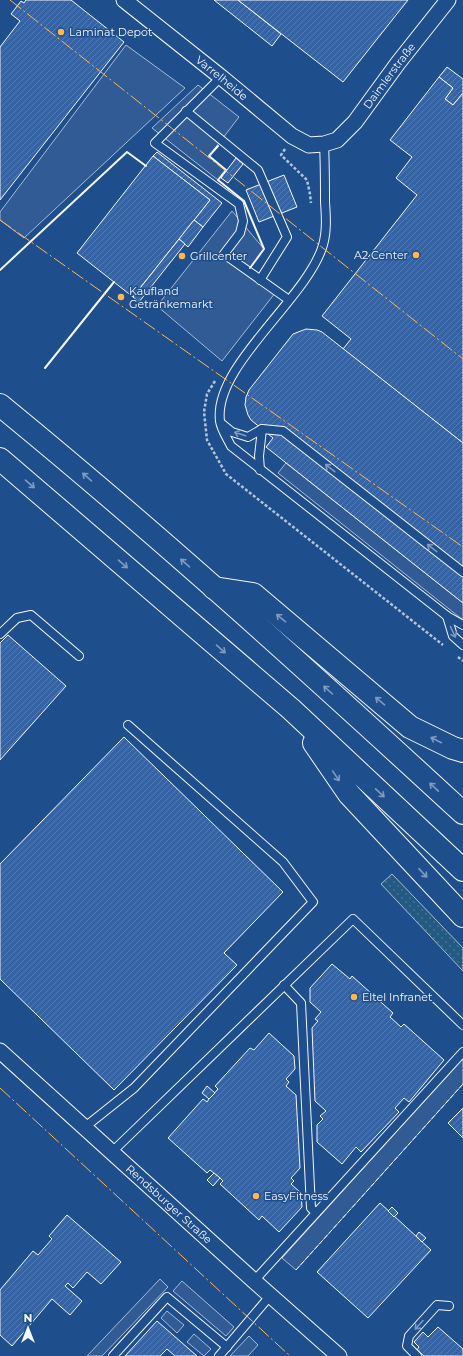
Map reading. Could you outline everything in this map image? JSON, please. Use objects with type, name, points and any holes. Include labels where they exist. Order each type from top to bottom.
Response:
[{"type":"highway","points":[[0,405],[54,449],[214,588],[463,813]]},
{"type":"highway","points":[[0,459],[291,709],[463,870]]},
{"type":"highway","points":[[214,588],[253,594],[410,727],[463,752]]},
{"type":"highway","points":[[291,709],[349,794],[463,916]]},
{"type":"street","name":"Varrelheide","points":[[124,0],[292,136],[309,145],[324,144]]},
{"type":"street","name":"Daimlerstraße","points":[[324,144],[337,140],[355,122],[398,63],[448,0]]},
{"type":"street","name":"Rendsburger Straße","points":[[0,1051],[333,1354]]},
{"type":"lane","points":[[221,77],[155,143],[239,204],[243,220],[240,233],[224,254],[289,300]]},
{"type":"lane","points":[[186,111],[258,170],[287,237],[260,280]]},
{"type":"lane","points":[[324,144],[326,226],[324,244],[313,269],[236,368],[224,394],[220,407],[220,422],[231,446],[447,616],[463,625]]},
{"type":"lane","points":[[220,422],[232,432],[248,437],[262,429],[283,431],[463,572]]},
{"type":"lane","points":[[260,470],[259,456],[262,429]]},
{"type":"lane","points":[[0,634],[17,618],[31,615],[79,656]]},
{"type":"lane","points":[[447,616],[453,636],[463,645]]},
{"type":"lane","points":[[85,1127],[134,1088],[313,902],[283,862],[128,725]]},
{"type":"lane","points":[[112,1152],[353,919],[463,1025]]},
{"type":"lane","points":[[284,985],[301,1002],[311,1208],[316,1213]]},
{"type":"lane","points":[[254,1281],[463,1052]]},
{"type":"lane","points":[[219,1356],[270,1296]]},
{"type":"lane","points":[[113,1356],[167,1297],[227,1347]]},
{"type":"lane","points":[[417,1356],[407,1346],[409,1336],[437,1305],[448,1306]]},
{"type":"path","points":[[292,136],[281,156],[307,180],[311,208]]},
{"type":"path","points":[[218,376],[207,394],[204,412],[207,440],[226,474],[444,646]]},
{"type":"path","points":[[457,656],[463,661]]},
{"type":"shaded area","points":[[126,45],[185,88],[24,238],[0,220],[0,212]]},
{"type":"shaded area","points":[[198,85],[239,117],[209,156],[226,170],[218,180],[152,128]]},
{"type":"shaded area","points":[[232,211],[264,249],[250,268],[279,288],[222,361],[157,306]]},
{"type":"shaded area","points":[[286,463],[463,603],[463,620],[278,473]]},
{"type":"shaded area","points":[[392,874],[463,948],[463,971],[381,884]]},
{"type":"shaded area","points":[[463,1058],[463,1084],[296,1270],[282,1258]]},
{"type":"shaded area","points":[[160,1279],[168,1287],[102,1356],[87,1356]]},
{"type":"shaded area","points":[[182,1281],[234,1327],[226,1336],[173,1291]]},
{"type":"shaded area","points":[[167,1311],[184,1325],[177,1333],[161,1318]]},
{"type":"shaded area","points":[[194,1334],[211,1349],[204,1356],[187,1342]]},
{"type":"shaded area","points":[[249,1336],[258,1345],[248,1356],[230,1356]]},
{"type":"building","points":[[26,0],[71,0],[124,42],[0,200],[0,47],[20,21],[11,14],[21,1],[24,3]]},
{"type":"building","points":[[214,0],[238,0],[281,34],[272,46]]},
{"type":"building","points":[[238,0],[408,0],[343,82]]},
{"type":"building","points":[[447,67],[463,79],[463,93],[453,105],[445,99],[453,88],[439,77]]},
{"type":"building","name":"A2 Center","points":[[439,77],[453,88],[445,99],[453,105],[463,93],[463,443],[343,349],[351,339],[322,316],[417,195],[396,178],[412,157],[390,140]]},
{"type":"building","points":[[157,152],[222,203],[203,227],[194,220],[210,200],[153,156]]},
{"type":"building","points":[[153,156],[210,200],[133,297],[77,253]]},
{"type":"building","points":[[236,158],[243,164],[228,183],[221,178]]},
{"type":"building","points":[[284,175],[297,207],[259,222],[246,190]]},
{"type":"building","points":[[194,220],[203,227],[188,247],[179,239]]},
{"type":"building","points":[[179,239],[185,244],[139,302],[133,297]]},
{"type":"building","points":[[306,329],[322,332],[463,443],[463,603],[266,447],[273,438],[251,420],[245,405],[246,397],[249,390],[293,334]]},
{"type":"building","points":[[8,635],[66,686],[0,760],[0,643]]},
{"type":"building","points":[[124,737],[283,892],[224,953],[237,965],[114,1090],[0,979],[0,864]]},
{"type":"building","points":[[332,964],[350,979],[352,976],[393,1013],[390,1017],[401,1027],[404,1024],[444,1060],[409,1102],[404,1098],[395,1108],[399,1112],[361,1152],[356,1147],[342,1164],[317,1142],[317,1125],[323,1119],[320,1116],[326,1111],[315,1101],[312,1028],[318,1021],[315,1019],[321,1012],[310,1002],[310,988]]},
{"type":"building","points":[[269,1033],[294,1056],[295,1069],[286,1079],[289,1082],[286,1086],[296,1095],[300,1168],[291,1178],[294,1181],[291,1184],[301,1193],[302,1207],[279,1232],[262,1216],[259,1220],[220,1184],[223,1181],[220,1178],[210,1170],[207,1173],[168,1138],[203,1099],[207,1102],[218,1089],[215,1086],[250,1048],[254,1050]]},
{"type":"building","points":[[207,1086],[215,1093],[209,1099],[202,1093]]},
{"type":"building","points":[[463,1108],[463,1138],[448,1123]]},
{"type":"building","points":[[214,1173],[220,1178],[213,1186],[207,1180]]},
{"type":"building","points":[[380,1203],[431,1250],[368,1318],[317,1272]]},
{"type":"building","points":[[392,1207],[398,1213],[394,1217],[388,1211]]},
{"type":"building","points":[[67,1215],[121,1262],[101,1284],[87,1272],[73,1288],[68,1283],[65,1286],[82,1301],[70,1315],[52,1299],[12,1346],[0,1335],[0,1290],[33,1251],[38,1255],[52,1239],[49,1236]]},
{"type":"building","points":[[419,1232],[426,1238],[422,1242],[416,1236]]},
{"type":"building","points":[[157,1321],[197,1356],[175,1356],[167,1349],[160,1356],[125,1356]]},
{"type":"building","points":[[438,1327],[463,1349],[463,1356],[424,1356],[417,1350],[419,1347],[414,1342],[423,1332],[428,1337]]},
{"type":"fence","points":[[296,1270],[463,1084]]},
{"type":"wall","points":[[218,146],[209,156],[226,170],[218,180],[244,201],[264,249],[250,268]]},
{"type":"wall","points":[[0,270],[127,152],[146,166]]},
{"type":"wall","points":[[45,368],[114,282]]},
{"type":"power","points":[[10,0],[463,359]]},
{"type":"power","points":[[0,220],[463,547]]},
{"type":"power","points":[[0,1088],[290,1356]]},
{"type":"place","name":"Laminat Depot","points":[[61,32]]},
{"type":"place","name":"A2 Center","points":[[416,255]]},
{"type":"place","name":"Grillcenter","points":[[182,256]]},
{"type":"place","name":"Kaufland Getränkemarkt","points":[[121,297]]},
{"type":"place","name":"Eltel Infranet","points":[[354,997]]},
{"type":"place","name":"EasyFitness","points":[[256,1196]]}]
